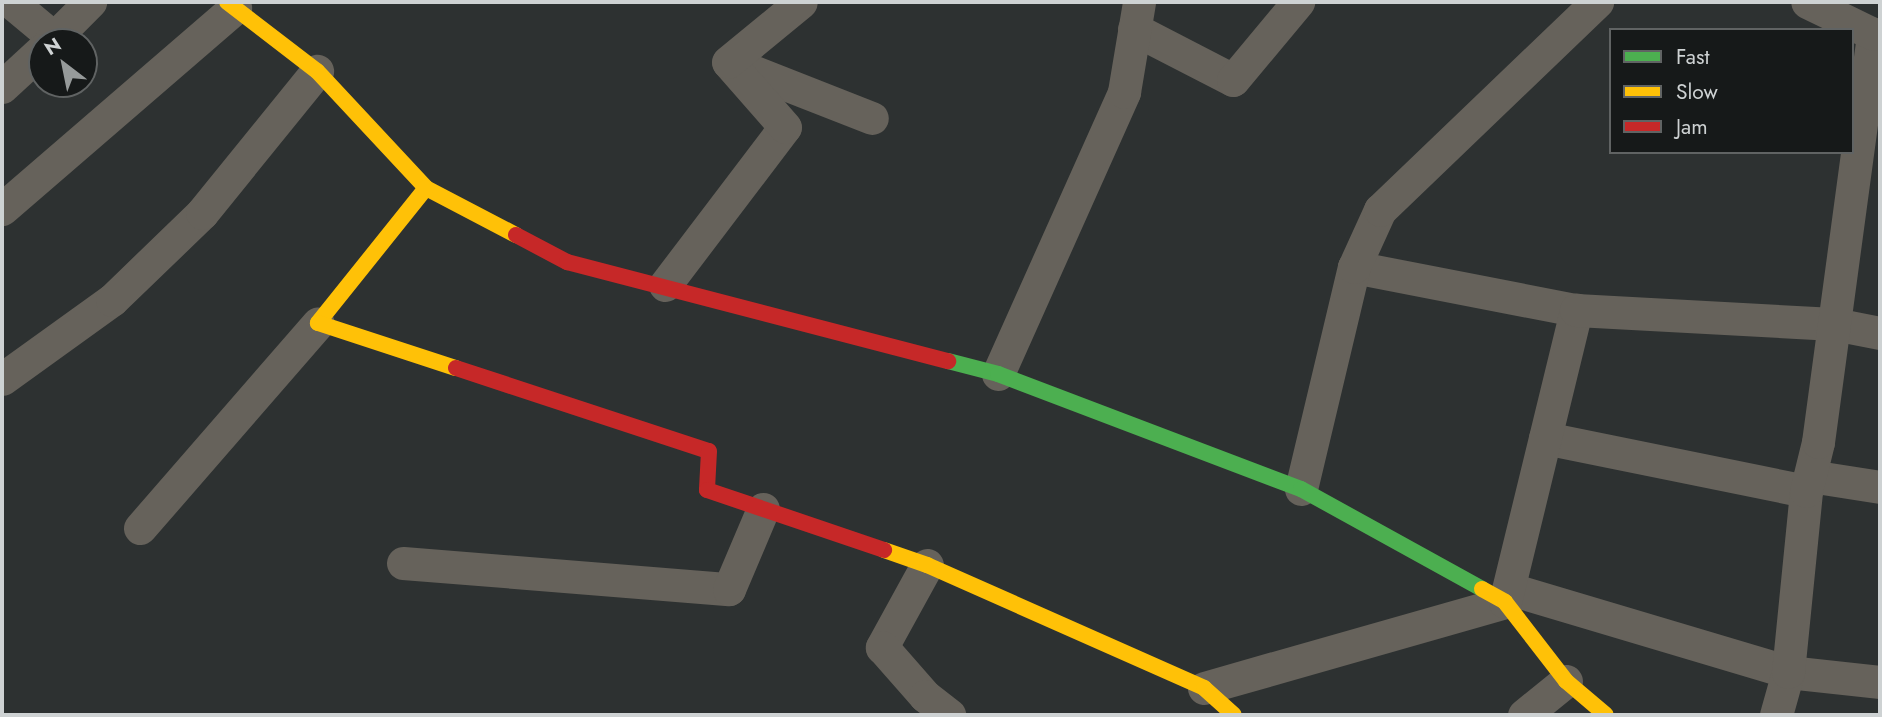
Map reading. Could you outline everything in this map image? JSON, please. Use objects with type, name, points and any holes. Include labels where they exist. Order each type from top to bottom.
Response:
[{"type":"street","points":[[11,2],[35,28]]},
{"type":"street","points":[[64,28],[90,2]]},
{"type":"street","points":[[728,62],[801,2]]},
{"type":"street","points":[[998,374],[1124,92],[1137,15],[1233,80],[1297,2]]},
{"type":"street","points":[[1301,489],[1354,267],[1380,210],[1597,2]]},
{"type":"street","points":[[1776,715],[1788,672],[1808,484],[1834,324],[1873,34],[1807,2]]},
{"type":"street","points":[[2,209],[231,5],[317,71],[426,188],[567,262],[666,285],[998,374],[1301,489],[1508,595],[1788,672],[1880,682]]},
{"type":"street","points":[[728,62],[872,118]]},
{"type":"street","points":[[666,285],[785,127],[728,62]]},
{"type":"street","points":[[2,87],[28,63]]},
{"type":"street","points":[[2,379],[113,300],[202,213],[317,71]]},
{"type":"street","points":[[140,528],[318,323],[426,188]]},
{"type":"street","points":[[1354,267],[1576,310],[1834,324],[1880,333]]},
{"type":"street","points":[[1576,310],[1508,595],[1566,681],[1605,715]]},
{"type":"street","points":[[318,323],[709,450],[707,490],[927,565],[1204,688],[1234,715]]},
{"type":"street","points":[[1545,438],[1808,484],[1880,487]]},
{"type":"street","points":[[403,562],[729,589],[763,509]]},
{"type":"street","points":[[925,709],[882,647],[927,565]]},
{"type":"street","points":[[1204,688],[1508,595]]},
{"type":"street","points":[[1524,715],[1566,681]]},
{"type":"traffic: fast","points":[[948,361],[998,374],[1301,489],[1482,589]]},
{"type":"traffic: slow","points":[[227,2],[317,71],[426,188],[516,235]]},
{"type":"traffic: slow","points":[[426,188],[318,323],[456,368]]},
{"type":"traffic: slow","points":[[884,550],[927,565],[1204,688],[1234,715]]},
{"type":"traffic: slow","points":[[1482,589],[1505,602],[1566,681],[1606,715]]},
{"type":"traffic: jam","points":[[516,235],[567,262],[948,361]]},
{"type":"traffic: jam","points":[[456,368],[709,451],[707,490],[884,550]]}]
